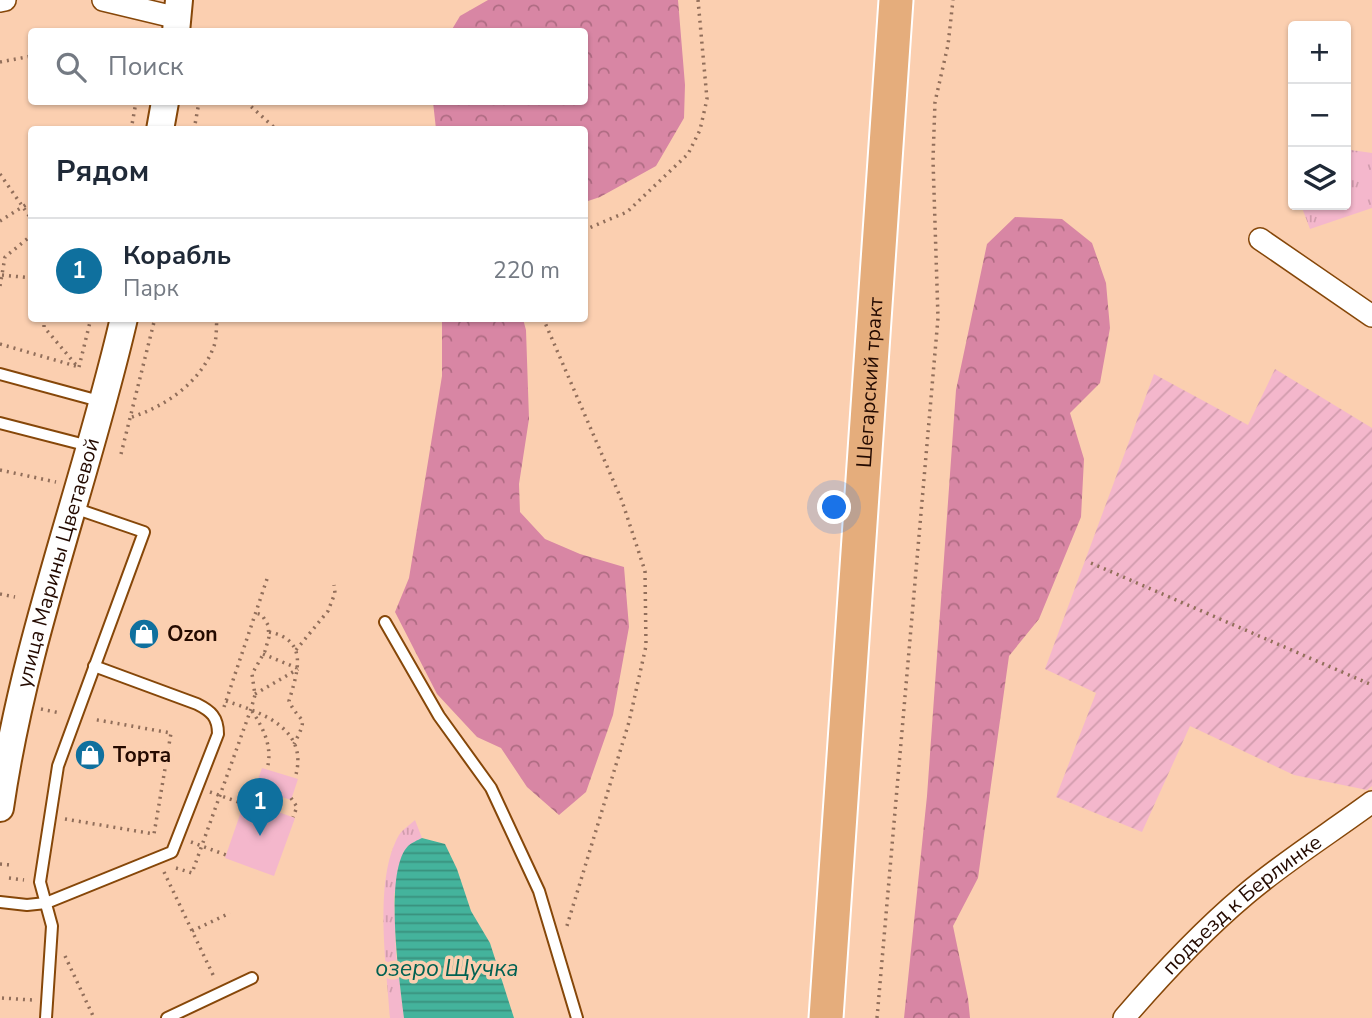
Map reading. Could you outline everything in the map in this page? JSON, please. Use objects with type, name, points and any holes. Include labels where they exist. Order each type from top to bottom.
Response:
[{"type":"main road","name":"Шегарский тракт","points":[[826,1018],[896,0]]},
{"type":"street","points":[[103,0],[178,16]]},
{"type":"street","points":[[161,126],[164,105]]},
{"type":"street","points":[[1260,239],[1372,316]]},
{"type":"street","name":"улица Марины Цветаевой","points":[[1,796],[6,741],[103,402],[123,322]]},
{"type":"street","name":"подъезд к Берлинке","points":[[1124,1018],[1205,930],[1248,893],[1372,802]]},
{"type":"lane","points":[[0,374],[103,402]]},
{"type":"lane","points":[[0,423],[90,446]]},
{"type":"lane","points":[[46,1018],[51,926],[40,882],[58,766],[144,532],[72,508]]},
{"type":"lane","points":[[384,622],[439,716],[491,789],[539,891],[577,1018]]},
{"type":"lane","points":[[0,902],[27,905],[46,903],[172,852],[218,734],[218,724],[211,711],[197,704],[94,666]]},
{"type":"lane","points":[[167,1018],[252,978]]},
{"type":"path","points":[[588,228],[627,212],[688,154],[700,130],[707,99],[698,0]]},
{"type":"path","points":[[877,1018],[938,318],[933,160],[935,102],[948,45],[953,0]]},
{"type":"path","points":[[0,62],[28,57]]},
{"type":"path","points":[[132,126],[135,105]]},
{"type":"path","points":[[195,126],[198,105]]},
{"type":"path","points":[[249,105],[273,126]]},
{"type":"path","points":[[0,174],[28,214]]},
{"type":"path","points":[[0,221],[28,203]]},
{"type":"path","points":[[0,286],[5,257],[28,238]]},
{"type":"path","points":[[2,275],[28,278]]},
{"type":"path","points":[[44,322],[44,327],[79,368]]},
{"type":"path","points":[[79,368],[90,322]]},
{"type":"path","points":[[121,454],[154,322]]},
{"type":"path","points":[[132,417],[148,412],[175,396],[198,374],[214,346],[217,322]]},
{"type":"path","points":[[545,322],[622,501],[645,570],[646,646],[632,709],[558,956]]},
{"type":"path","points":[[0,344],[79,368]]},
{"type":"path","points":[[0,470],[49,481]]},
{"type":"path","points":[[1091,563],[1372,685]]},
{"type":"path","points":[[218,724],[268,576]]},
{"type":"path","points":[[296,650],[328,611],[335,593],[334,585]]},
{"type":"path","points":[[0,594],[15,597]]},
{"type":"path","points":[[163,871],[173,867],[192,873],[255,694],[252,674],[263,654],[269,632],[262,615],[256,613]]},
{"type":"path","points":[[269,632],[284,636],[296,650],[298,669],[289,701],[302,718],[303,725],[294,744]]},
{"type":"path","points":[[263,654],[298,669]]},
{"type":"path","points":[[255,694],[298,669]]},
{"type":"path","points":[[226,701],[251,709],[277,722],[294,744],[298,759],[295,778]]},
{"type":"path","points":[[38,709],[171,733],[154,834],[50,817]]},
{"type":"path","points":[[251,709],[266,735],[269,757],[267,769]]},
{"type":"path","points":[[197,788],[244,804]]},
{"type":"path","points":[[268,808],[272,794]]},
{"type":"path","points":[[291,798],[297,803],[293,817]]},
{"type":"path","points":[[177,838],[226,855]]},
{"type":"path","points":[[157,858],[221,993]]},
{"type":"path","points":[[0,864],[11,865]]},
{"type":"path","points":[[192,930],[230,913]]},
{"type":"path","points":[[51,926],[94,1018]]},
{"type":"path","points":[[2,998],[47,1002]]},
{"type":"green space","points":[[488,0],[678,0],[685,85],[684,118],[656,166],[588,201],[588,126],[436,126],[433,105],[588,105],[588,28],[453,28],[460,16]]},
{"type":"green space","points":[[1351,150],[1372,153],[1372,208],[1310,229],[1303,210],[1351,210]]},
{"type":"green space","points":[[1015,217],[1062,219],[1092,243],[1106,283],[1110,328],[1100,383],[1070,413],[1084,459],[1081,517],[1039,619],[1009,656],[978,878],[953,926],[970,1018],[904,1018],[927,796],[956,390],[987,244]]},
{"type":"green space","points":[[442,322],[524,322],[529,419],[519,484],[520,512],[545,539],[580,554],[624,567],[629,627],[613,715],[586,792],[559,815],[527,787],[501,748],[477,737],[437,694],[395,612],[409,578],[442,376]]},
{"type":"green space","points":[[1275,369],[1372,428],[1372,786],[1367,790],[1294,775],[1190,726],[1142,832],[1056,797],[1096,693],[1045,669],[1154,374],[1248,425]]},
{"type":"green space","points":[[262,768],[298,779],[291,800],[255,788]]},
{"type":"green space","points":[[245,800],[295,818],[274,876],[225,858]]},
{"type":"green space","points":[[415,820],[422,838],[407,847],[394,895],[396,954],[404,1018],[390,1018],[384,924],[386,875],[399,835]]},
{"type":"water","name":"озеро Щучка","points":[[422,838],[445,844],[457,869],[471,911],[490,943],[514,1018],[404,1018],[395,929],[396,879],[400,859],[408,846]]},
{"type":"place","name":"Ozon","points":[[144,634]]},
{"type":"place","name":"Торта","points":[[90,755]]},
{"type":"place","name":"Корабль","points":[[260,836]]}]
